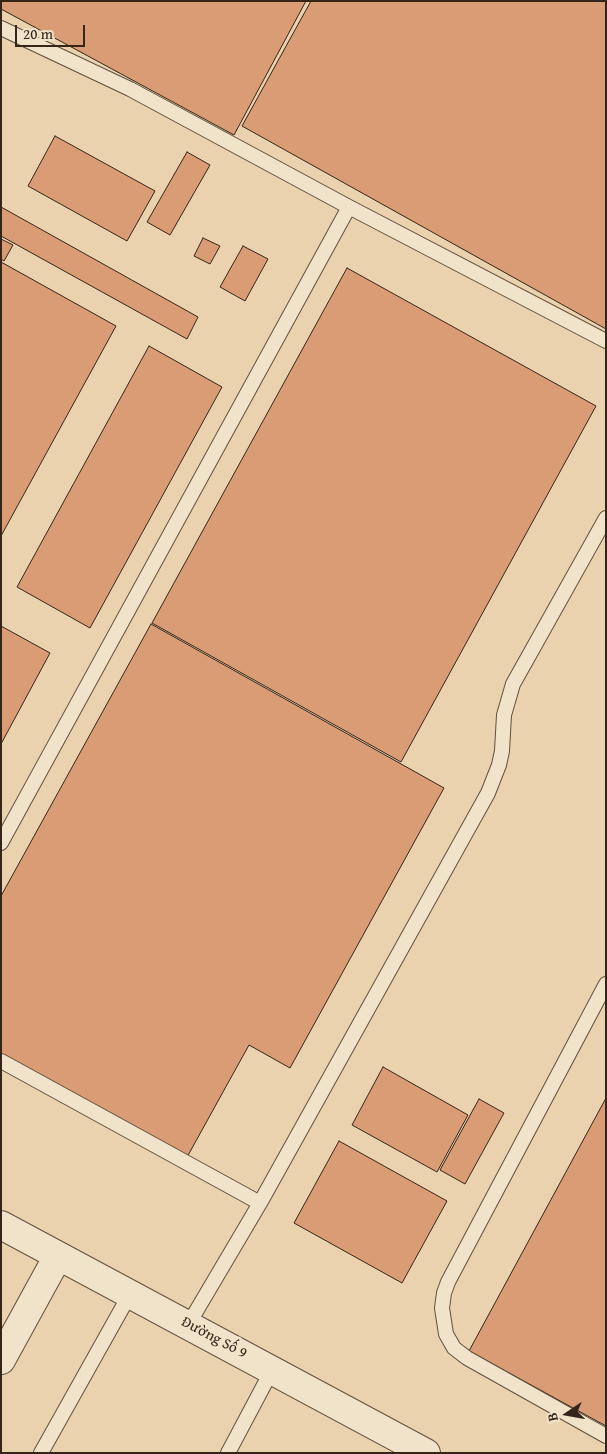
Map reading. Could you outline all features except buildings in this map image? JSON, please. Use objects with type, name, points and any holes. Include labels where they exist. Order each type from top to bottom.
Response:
[{"type":"street","name":"Đường Số 9","points":[[1,1225],[272,1370],[415,1450]]},
{"type":"street","points":[[1,1360],[58,1256]]},
{"type":"lane","points":[[1,28],[130,89],[349,207],[606,341]]},
{"type":"lane","points":[[1,843],[349,207]]},
{"type":"lane","points":[[188,1325],[260,1203],[488,793],[499,765],[502,751],[504,715],[513,684],[606,518]]},
{"type":"lane","points":[[606,984],[448,1282],[442,1308],[446,1334],[454,1348],[467,1358],[606,1436]]},
{"type":"lane","points":[[1,1061],[260,1203]]},
{"type":"lane","points":[[41,1453],[130,1294]]},
{"type":"lane","points":[[228,1453],[272,1370]]}]
